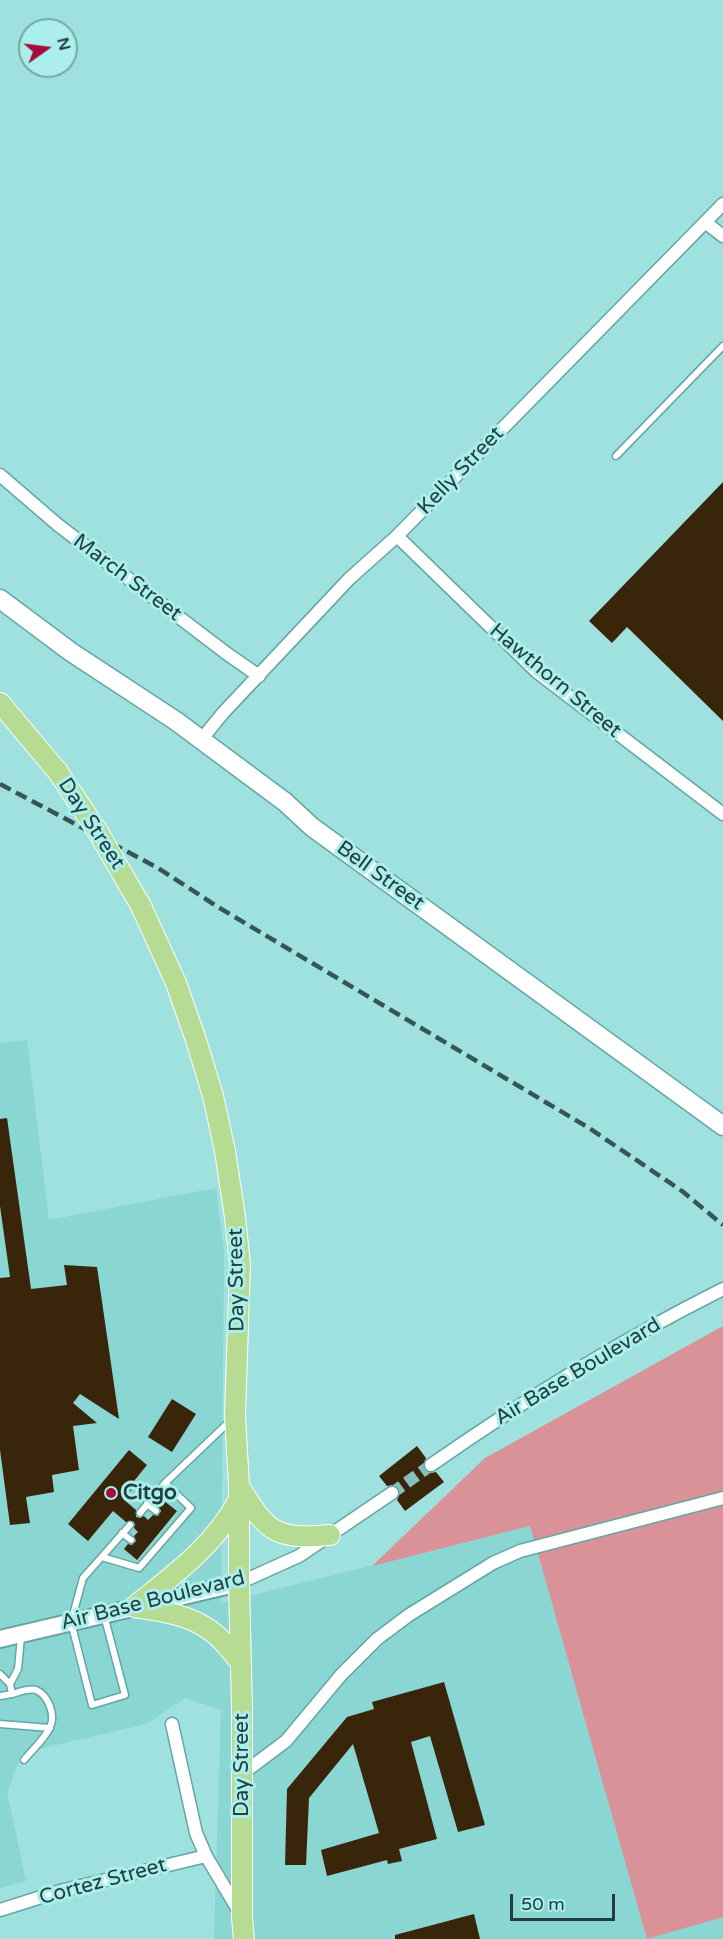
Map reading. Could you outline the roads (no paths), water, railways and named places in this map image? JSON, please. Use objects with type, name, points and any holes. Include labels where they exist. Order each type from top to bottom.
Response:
[{"type":"main road","name":"Bell Street","points":[[0,590],[37,626]]},
{"type":"main road","name":"Bell Street","points":[[0,599],[71,652],[176,721],[285,802],[312,827],[723,1126]]},
{"type":"main road","name":"Day Street","points":[[0,703],[58,772],[98,832],[141,906],[176,983],[196,1040],[213,1096],[225,1151],[240,1265],[235,1416],[239,1493],[238,1583],[244,1939]]},
{"type":"main road","points":[[134,1607],[190,1562],[224,1526],[239,1493],[263,1523],[280,1534],[299,1538],[330,1535]]},
{"type":"main road","points":[[134,1607],[171,1612],[199,1623],[217,1635],[241,1663]]},
{"type":"street","name":"Kelly Street","points":[[201,740],[223,713],[349,579],[397,536],[723,204]]},
{"type":"street","points":[[705,222],[723,236]]},
{"type":"street","name":"March Street","points":[[0,475],[58,525],[216,646],[259,676]]},
{"type":"street","name":"Hawthorn Street","points":[[397,536],[537,672],[723,814]]},
{"type":"street","name":"Air Base Boulevard","points":[[431,1466],[570,1374],[723,1289]]},
{"type":"street","name":"Air Base Boulevard","points":[[0,1639],[238,1583],[299,1556],[392,1493]]},
{"type":"street","points":[[242,1774],[279,1747],[377,1639],[409,1615],[493,1563],[520,1551],[723,1498]]},
{"type":"street","name":"Day Street","points":[[172,1724],[196,1833],[206,1856],[242,1917]]},
{"type":"street","name":"Cortez Street","points":[[0,1910],[60,1892],[206,1856]]},
{"type":"lane","points":[[616,456],[723,346]]},
{"type":"lane","points":[[140,1513],[165,1483],[235,1416]]},
{"type":"lane","points":[[102,1557],[139,1568],[147,1553],[158,1540],[174,1527],[191,1508],[165,1483]]},
{"type":"lane","points":[[147,1504],[156,1511]]},
{"type":"lane","points":[[168,1522],[174,1527]]},
{"type":"lane","points":[[104,1614],[125,1695],[92,1705],[71,1622],[83,1578],[130,1525]]},
{"type":"lane","points":[[122,1533],[131,1540]]},
{"type":"lane","points":[[10,1684],[18,1669],[22,1634]]},
{"type":"lane","points":[[0,1674],[10,1684],[12,1694]]},
{"type":"lane","points":[[0,1696],[32,1689],[38,1691],[49,1704],[52,1718],[50,1728],[24,1761]]},
{"type":"lane","points":[[0,1724],[50,1728]]},
{"type":"tunnel","points":[[392,1493],[431,1465]]},
{"type":"railway","points":[[0,784],[158,868],[218,907],[589,1128],[682,1191],[723,1225]]},
{"type":"place","name":"Citgo","points":[[111,1493]]}]
